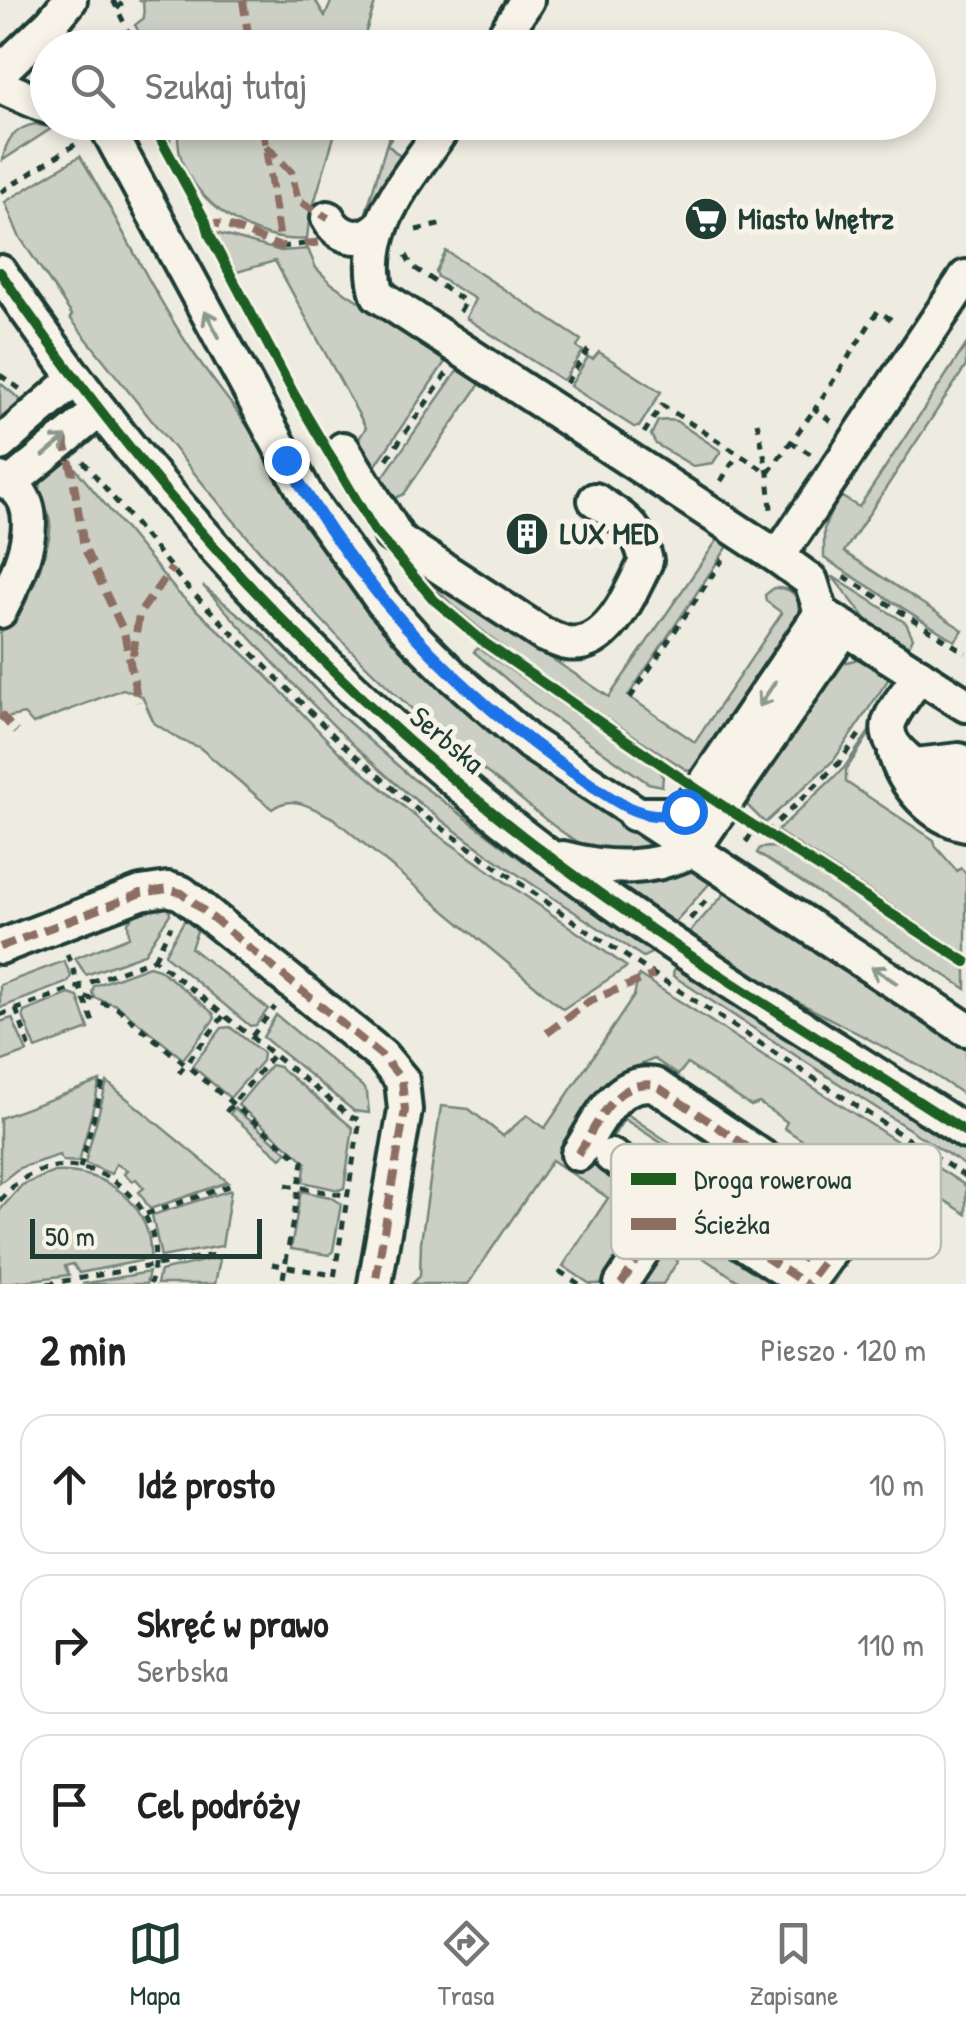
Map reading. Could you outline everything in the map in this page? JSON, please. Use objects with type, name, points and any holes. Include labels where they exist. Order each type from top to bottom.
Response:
[{"type":"street","points":[[508,30],[527,0]]},
{"type":"street","points":[[0,72],[30,44]]},
{"type":"street","points":[[0,86],[30,99]]},
{"type":"street","name":"Serbska","points":[[113,140],[301,486],[373,589],[414,637],[530,742],[634,814],[966,1028]]},
{"type":"street","points":[[435,140],[378,228],[372,274],[378,295],[778,557],[811,582],[833,620],[966,705]]},
{"type":"street","points":[[328,218],[334,230],[346,236],[360,238],[378,228]]},
{"type":"street","name":"Serbska","points":[[0,272],[75,379],[205,533],[342,680],[415,748],[549,854],[673,944],[966,1132]]},
{"type":"street","points":[[778,557],[966,277]]},
{"type":"street","points":[[0,306],[75,379],[0,444]]},
{"type":"street","points":[[0,611],[30,530],[28,507],[5,481],[100,410]]},
{"type":"street","points":[[344,449],[392,533],[544,634],[568,643],[589,642],[608,626],[646,561],[633,526],[594,500]]},
{"type":"street","points":[[634,814],[678,814],[689,807],[833,620]]},
{"type":"street","points":[[549,854],[593,866],[621,868],[669,862],[692,851],[833,620]]},
{"type":"street","points":[[920,675],[890,723],[890,741],[906,757],[966,797]]},
{"type":"street","points":[[906,757],[959,760],[966,766]]},
{"type":"street","points":[[906,757],[904,774],[914,791],[929,805],[966,824]]},
{"type":"street","points":[[0,946],[154,890],[182,893],[396,1070],[402,1080],[405,1110],[375,1284]]},
{"type":"street","points":[[611,1164],[595,1155],[622,1090],[643,1083],[654,1085],[742,1144]]},
{"type":"street","points":[[621,1284],[640,1259]]},
{"type":"street","points":[[768,1259],[806,1284],[823,1259]]},
{"type":"path","points":[[113,0],[127,30]]},
{"type":"path","points":[[117,9],[124,0]]},
{"type":"path","points":[[1,192],[71,140]]},
{"type":"path","points":[[163,140],[168,152]]},
{"type":"path","points":[[168,140],[168,152]]},
{"type":"path","points":[[281,247],[304,244]]},
{"type":"path","points":[[412,266],[465,302],[454,321]]},
{"type":"path","points":[[768,473],[815,410],[878,311],[899,324]]},
{"type":"path","points":[[561,390],[591,346]]},
{"type":"path","points":[[367,488],[454,363]]},
{"type":"path","points":[[0,375],[23,391]]},
{"type":"path","points":[[640,440],[662,405],[768,473]]},
{"type":"path","points":[[815,410],[837,425]]},
{"type":"path","points":[[756,422],[771,501]]},
{"type":"path","points":[[790,440],[808,453]]},
{"type":"path","points":[[727,472],[738,454]]},
{"type":"path","points":[[630,698],[733,544]]},
{"type":"path","points":[[828,566],[966,653]]},
{"type":"path","points":[[766,833],[839,762],[862,731]]},
{"type":"path","points":[[746,842],[757,826]]},
{"type":"path","points":[[682,928],[718,888]]},
{"type":"path","points":[[56,926],[95,1027]]},
{"type":"path","points":[[0,1015],[154,958],[351,1117],[360,1120],[332,1284]]},
{"type":"path","points":[[654,975],[915,1144]]},
{"type":"path","points":[[83,996],[117,1008],[303,1162],[282,1284]]},
{"type":"path","points":[[16,1009],[31,1050]]},
{"type":"path","points":[[178,1073],[225,1014]]},
{"type":"path","points":[[226,1112],[274,1054]]},
{"type":"path","points":[[80,1168],[104,1080]]},
{"type":"path","points":[[727,1144],[732,1137]]},
{"type":"path","points":[[941,1161],[966,1177]]},
{"type":"path","points":[[0,1201],[3,1191],[44,1171],[80,1168],[118,1183],[146,1214],[153,1233],[155,1264],[150,1284]]},
{"type":"path","points":[[146,1214],[232,1185]]},
{"type":"path","points":[[286,1185],[349,1196]]},
{"type":"path","points":[[274,1252],[286,1254]]},
{"type":"path","points":[[47,1284],[220,1254]]},
{"type":"path","points":[[272,1264],[334,1275]]},
{"type":"path","points":[[559,1271],[580,1284]]},
{"type":"shaded area","points":[[138,0],[315,0],[325,16],[332,0],[376,0],[366,30],[138,30],[135,25],[144,18],[143,1]]},
{"type":"shaded area","points":[[30,126],[30,140],[34,140],[3,160],[6,146],[22,128]]},
{"type":"shaded area","points":[[178,140],[333,140],[307,239],[268,235],[230,218],[198,189],[180,154]]},
{"type":"shaded area","points":[[388,140],[390,140],[387,144],[404,160],[365,216]]},
{"type":"shaded area","points":[[80,156],[188,345],[251,430],[376,616],[424,669],[477,718],[563,784],[653,845],[653,850],[600,851],[570,837],[444,738],[328,627],[222,506],[70,318],[72,315],[19,236],[5,202]]},
{"type":"shaded area","points":[[216,233],[281,251],[308,249],[316,268],[331,283],[447,359],[368,477],[353,447],[366,428],[275,261],[237,272]]},
{"type":"shaded area","points":[[446,251],[581,340],[577,347],[583,351],[565,378],[562,380],[466,318],[475,299],[436,272]]},
{"type":"shaded area","points":[[966,345],[966,366],[844,552],[963,630],[955,641],[824,558],[824,529],[836,499],[842,497],[859,507]]},
{"type":"shaded area","points":[[599,352],[661,392],[639,427],[570,386],[588,357],[593,359]]},
{"type":"shaded area","points":[[460,367],[482,381],[404,494],[393,498],[381,494],[377,491],[383,477]]},
{"type":"shaded area","points":[[0,383],[21,400],[0,426]]},
{"type":"shaded area","points":[[658,421],[676,421],[721,451],[713,463],[693,466],[656,444],[651,435]]},
{"type":"shaded area","points":[[66,457],[178,593],[260,669],[339,752],[434,832],[627,967],[563,1009],[333,818],[295,802],[272,809],[199,747],[154,723],[142,696],[123,689],[33,724],[24,714],[0,719],[0,634],[25,604],[39,571],[50,525],[40,489],[51,470]]},
{"type":"shaded area","points":[[720,536],[730,543],[628,696],[695,742],[782,613],[766,601],[765,595],[774,588],[789,590],[797,598],[799,609],[796,623],[695,772],[507,650],[441,595],[412,564],[609,697]]},
{"type":"shaded area","points":[[832,576],[906,623],[913,638],[907,650],[871,625]]},
{"type":"shaded area","points":[[203,586],[262,633],[337,712],[412,778],[533,868],[657,950],[643,957],[423,806],[296,687]]},
{"type":"shaded area","points":[[478,648],[657,768],[663,777],[662,786],[648,783],[543,710],[474,652]]},
{"type":"shaded area","points":[[858,659],[890,677],[834,760],[765,823],[743,801],[836,665]]},
{"type":"shaded area","points":[[893,697],[846,770],[846,782],[934,840],[957,871],[961,868],[966,874],[966,954],[777,831],[844,768]]},
{"type":"shaded area","points":[[772,847],[966,970],[966,989],[757,853],[760,848]]},
{"type":"shaded area","points":[[689,870],[710,883],[674,923],[620,884]]},
{"type":"shaded area","points":[[725,893],[966,1049],[966,1096],[925,1069],[791,998],[689,933]]},
{"type":"shaded area","points":[[169,905],[170,914],[144,954],[86,975],[75,958],[129,937],[128,922],[141,910]]},
{"type":"shaded area","points":[[187,916],[197,931],[191,948],[268,1009],[256,1025],[250,1026],[167,957],[165,953]]},
{"type":"shaded area","points":[[64,961],[71,976],[68,982],[0,1008],[0,985]]},
{"type":"shaded area","points":[[675,962],[966,1151],[966,1166],[941,1150],[941,1144],[932,1144],[673,976]]},
{"type":"shaded area","points":[[149,966],[159,969],[215,1018],[183,1059],[117,1005],[95,998],[92,993],[94,986]]},
{"type":"shaded area","points":[[639,975],[901,1144],[808,1144],[784,1128],[787,1122],[759,1103],[751,1106],[687,1064],[678,1075],[654,1059],[615,1076],[564,1153],[587,1169],[624,1112],[671,1144],[663,1144],[624,1119],[597,1162],[611,1172],[611,1259],[623,1259],[608,1284],[590,1284],[563,1266],[608,1198],[552,1160],[468,1284],[412,1284],[420,1276],[421,1242],[441,1106],[469,1109],[503,1136],[527,1115],[545,1128],[634,996]]},
{"type":"shaded area","points":[[69,994],[78,997],[89,1029],[36,1049],[24,1012]]},
{"type":"shaded area","points":[[276,1015],[362,1086],[367,1093],[369,1113],[354,1111],[263,1037]]},
{"type":"shaded area","points":[[12,1018],[27,1052],[0,1062],[0,1022]]},
{"type":"shaded area","points":[[230,1027],[263,1053],[262,1061],[230,1098],[192,1066],[222,1028]]},
{"type":"shaded area","points":[[271,1065],[279,1067],[353,1128],[344,1188],[303,1182],[306,1162],[238,1105]]},
{"type":"shaded area","points":[[100,1081],[79,1162],[63,1161],[59,1155],[19,1168],[0,1183],[0,1118]]},
{"type":"shaded area","points":[[107,1082],[228,1182],[150,1209],[139,1192],[144,1188],[124,1174],[127,1170],[116,1164],[111,1174],[85,1163]]},
{"type":"shaded area","points":[[234,1108],[287,1152],[281,1158],[230,1114]]},
{"type":"shaded area","points":[[941,1170],[966,1186],[966,1214],[941,1198]]},
{"type":"shaded area","points":[[54,1172],[91,1176],[123,1193],[144,1221],[150,1259],[79,1273],[73,1264],[65,1266],[69,1275],[0,1284],[0,1210],[22,1185]]},
{"type":"shaded area","points":[[231,1190],[222,1246],[161,1257],[152,1215]]},
{"type":"shaded area","points":[[301,1191],[330,1197],[341,1204],[329,1255],[291,1249]]},
{"type":"shaded area","points":[[220,1259],[215,1284],[157,1284],[160,1271]]},
{"type":"shaded area","points":[[651,1259],[678,1261],[663,1284],[635,1284]]},
{"type":"shaded area","points":[[705,1259],[740,1259],[772,1280],[769,1284],[743,1284]]},
{"type":"shaded area","points":[[842,1259],[849,1259],[832,1284],[825,1284]]},
{"type":"shaded area","points":[[149,1272],[146,1284],[82,1284]]},
{"type":"marked path","points":[[243,0],[247,30]]},
{"type":"marked path","points":[[206,222],[235,228],[281,247],[265,140]]},
{"type":"marked path","points":[[266,146],[291,172],[298,200],[328,218]]},
{"type":"marked path","points":[[304,244],[324,242]]},
{"type":"marked path","points":[[64,438],[84,547],[124,632],[138,702]]},
{"type":"marked path","points":[[133,655],[139,614],[172,568]]},
{"type":"marked path","points":[[0,714],[16,732]]},
{"type":"marked path","points":[[0,947],[141,893],[168,889],[182,893],[382,1056],[402,1080],[405,1110],[375,1284]]},
{"type":"marked path","points":[[547,1033],[591,1000],[654,975]]},
{"type":"marked path","points":[[578,1154],[608,1106],[628,1089],[641,1085],[655,1085],[743,1144]]},
{"type":"marked path","points":[[621,1284],[637,1259]]},
{"type":"marked path","points":[[768,1259],[806,1284]]},
{"type":"marked path","points":[[807,1284],[826,1259]]},
{"type":"cycle path","points":[[161,140],[294,394],[374,530],[434,600],[485,643],[700,791],[966,962]]},
{"type":"cycle path","points":[[0,272],[131,449],[202,533],[356,693],[438,767],[524,837],[655,932],[966,1132]]},
{"type":"place","name":"Miasto Wnętrz","points":[[706,219]]},
{"type":"place","name":"LUX MED","points":[[527,534]]},
{"type":"route","points":[[286,460],[308,498],[382,601],[488,708],[634,814],[684,811]]}]
